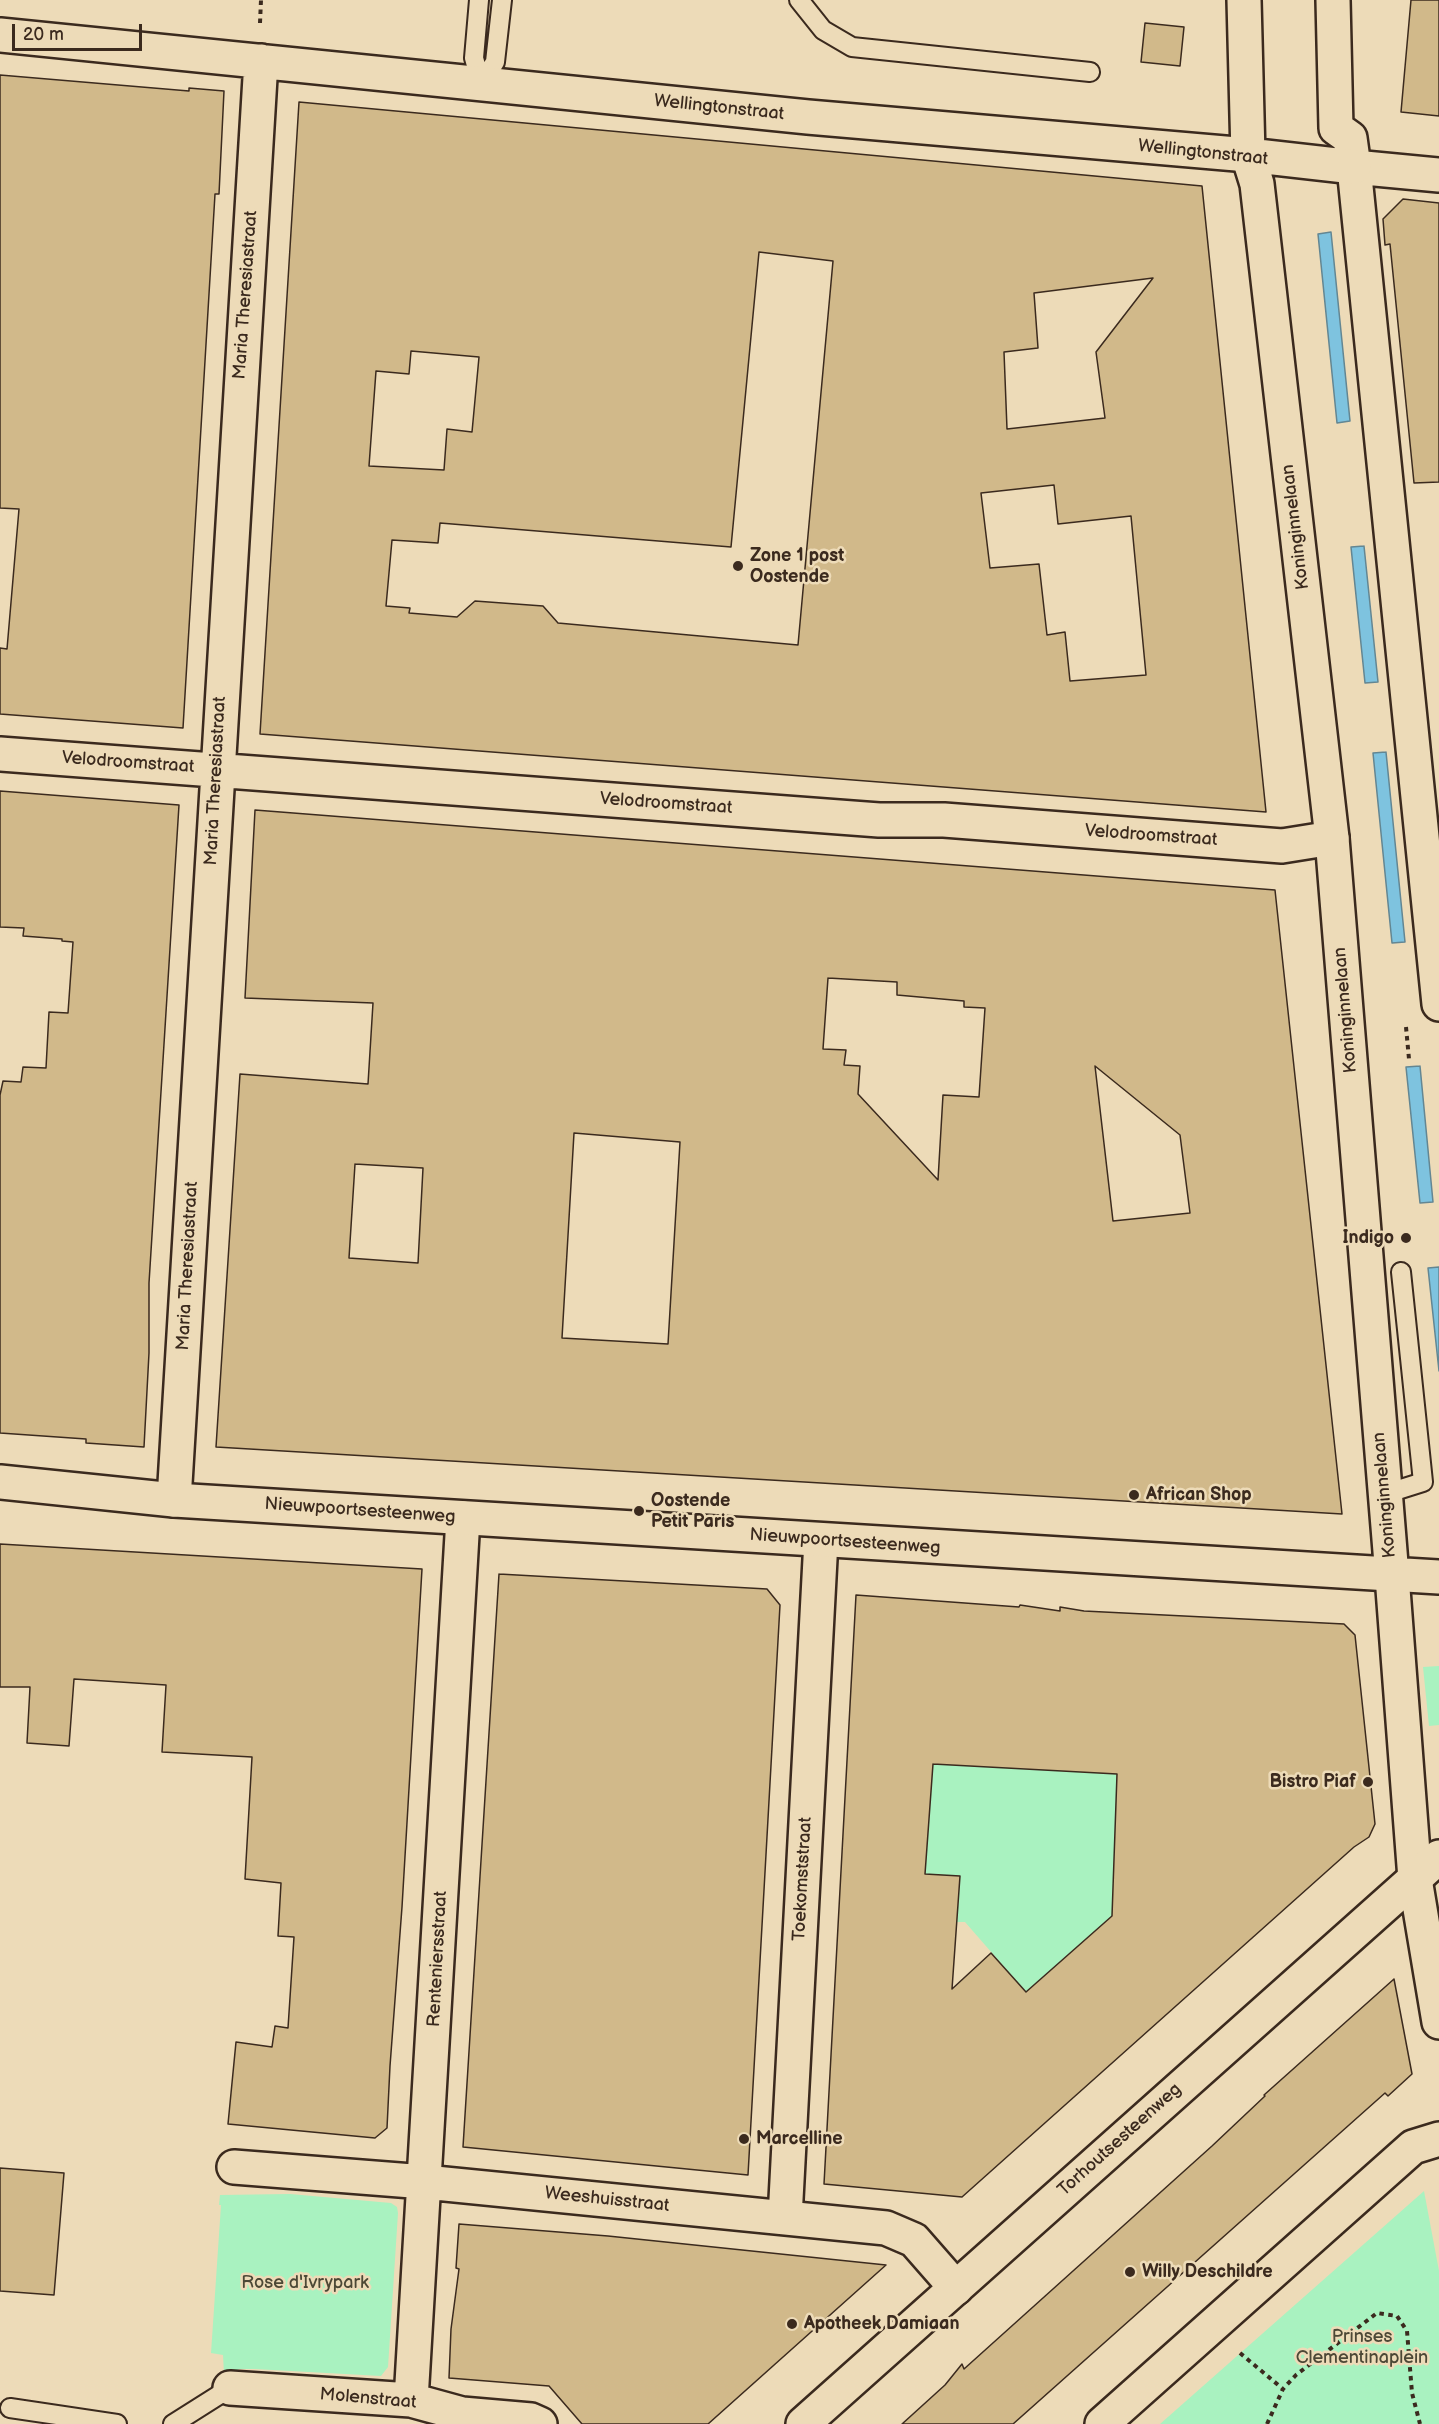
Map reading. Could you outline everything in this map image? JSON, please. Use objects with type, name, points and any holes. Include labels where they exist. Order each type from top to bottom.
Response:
[{"type":"street","name":"Koninginnelaan","points":[[1244,0],[1248,155],[1257,184],[1332,838],[1415,1879],[1439,2022]]},
{"type":"street","points":[[1333,0],[1336,128],[1350,138],[1354,168],[1439,1004]]},
{"type":"street","name":"Wellingtonstraat","points":[[0,35],[796,116],[1248,155],[1354,168],[1439,175]]},
{"type":"street","name":"Maria Theresiastraat","points":[[174,1500],[261,62]]},
{"type":"street","name":"Velodroomstraat","points":[[0,754],[879,820],[944,820],[1282,846],[1332,838]]},
{"type":"street","name":"Nieuwpoortsesteenweg","points":[[0,1482],[174,1500],[1392,1576],[1439,1577]]},
{"type":"street","name":"Renteniersstraat","points":[[411,2400],[463,1518]]},
{"type":"street","name":"Toekomststraat","points":[[785,2218],[821,1540]]},
{"type":"street","name":"Torhoutsesteenweg","points":[[803,2424],[1439,1857]]},
{"type":"street","points":[[1102,2424],[1413,2147],[1439,2139]]},
{"type":"street","name":"Weeshuisstraat","points":[[234,2168],[425,2182],[886,2228],[914,2240],[956,2288]]},
{"type":"street","name":"Molenstraat","points":[[230,2388],[411,2400],[462,2414],[531,2420],[540,2424]]},
{"type":"lane","points":[[479,0],[474,58],[481,84]]},
{"type":"lane","points":[[481,84],[495,62],[502,0]]},
{"type":"lane","points":[[799,0],[824,30],[852,47],[1090,72]]},
{"type":"lane","points":[[1384,1494],[1423,1482],[1401,1272]]},
{"type":"lane","points":[[173,2424],[230,2388]]},
{"type":"lane","points":[[10,2408],[117,2424]]},
{"type":"path","points":[[1267,2424],[1283,2389],[1296,2375],[1377,2313],[1397,2316],[1407,2331],[1412,2393],[1420,2424]]},
{"type":"path","points":[[1211,2329],[1283,2389]]},
{"type":"green space","points":[[1439,1666],[1439,1725],[1429,1726],[1423,1667]]},
{"type":"green space","points":[[933,1764],[1117,1774],[1112,1931],[1088,1938],[1026,1992],[965,1922],[957,1922],[960,1876],[925,1874]]},
{"type":"green space","name":"Prinses Clementinaplein","points":[[1424,2191],[1439,2271],[1439,2424],[1160,2424]]},
{"type":"green space","name":"Rose d'Ivrypark","points":[[290,2194],[391,2203],[397,2207],[388,2367],[381,2376],[254,2369],[240,2369],[224,2374],[223,2355],[211,2353],[220,2195]]},
{"type":"water","points":[[1331,232],[1350,421],[1337,423],[1318,234]]},
{"type":"water","points":[[1364,546],[1378,682],[1365,683],[1351,547]]},
{"type":"water","points":[[1386,752],[1405,942],[1392,943],[1373,753]]},
{"type":"water","points":[[1420,1066],[1433,1202],[1420,1203],[1406,1067]]},
{"type":"water","points":[[1439,1267],[1439,1371],[1428,1268]]},
{"type":"building","points":[[1411,0],[1439,0],[1439,116],[1401,112]]},
{"type":"building","points":[[1145,23],[1184,27],[1180,66],[1141,62]]},
{"type":"building","points":[[0,75],[189,91],[189,88],[224,91],[219,194],[215,194],[183,728],[0,714],[0,648],[7,649],[19,509],[0,508]]},
{"type":"building","points":[[299,102],[1202,186],[1266,812],[260,734]],"holes":[[[759,252],[833,261],[798,645],[558,623],[543,606],[475,601],[457,617],[409,613],[410,608],[386,606],[392,540],[438,543],[440,523],[731,547]],[[1153,278],[1096,352],[1105,418],[1007,429],[1004,352],[1038,348],[1034,293]],[[411,351],[479,357],[472,432],[447,429],[444,470],[369,466],[376,371],[409,374]],[[1054,485],[1058,524],[1131,516],[1146,675],[1070,681],[1065,632],[1047,635],[1039,564],[990,568],[981,493]]]},
{"type":"building","points":[[1403,199],[1439,203],[1439,482],[1414,483],[1390,244],[1385,245],[1383,219]]},
{"type":"building","points":[[0,791],[179,805],[149,1283],[149,1353],[144,1447],[86,1443],[86,1439],[0,1433],[0,1095],[3,1081],[21,1082],[23,1067],[46,1068],[49,1012],[68,1013],[73,942],[23,936],[24,928],[0,927]]},
{"type":"building","points":[[255,810],[1275,890],[1342,1514],[216,1447],[240,1074],[368,1084],[373,1003],[245,998]],"holes":[[[828,978],[897,982],[897,995],[964,1001],[964,1007],[985,1008],[979,1097],[943,1095],[938,1180],[858,1094],[860,1066],[844,1065],[846,1050],[823,1049]],[[1095,1066],[1180,1135],[1190,1213],[1113,1221]],[[574,1133],[680,1142],[668,1344],[562,1338]],[[355,1164],[423,1168],[418,1263],[349,1258]]]},
{"type":"building","points":[[0,1544],[422,1569],[387,2128],[375,2138],[228,2124],[236,2042],[272,2047],[275,2026],[288,2028],[294,1937],[278,1936],[281,1883],[245,1879],[252,1757],[162,1752],[166,1685],[74,1679],[69,1746],[27,1743],[30,1687],[0,1687]]},
{"type":"building","points":[[499,1574],[767,1589],[780,1605],[748,2175],[463,2147]]},
{"type":"building","points":[[856,1595],[1019,1607],[1020,1605],[1060,1611],[1060,1607],[1084,1611],[1344,1624],[1355,1635],[1375,1824],[1369,1837],[1354,1847],[962,2197],[824,2184]],"holes":[[[933,1764],[1117,1774],[1112,1916],[1026,1992],[991,1953],[952,1989],[960,1876],[925,1874]]]},
{"type":"building","points":[[1394,1979],[1412,2074],[1388,2096],[1385,2093],[1013,2424],[902,2424],[945,2385],[962,2364],[964,2369]]},
{"type":"building","points":[[0,2168],[64,2173],[54,2295],[0,2291]]},
{"type":"building","points":[[459,2224],[608,2236],[886,2265],[708,2424],[582,2424],[549,2386],[449,2378],[451,2329],[459,2269],[456,2268]]},
{"type":"place","name":"Zone 1 post Oostende","points":[[738,566]]},
{"type":"place","name":"Indigo","points":[[1406,1238]]},
{"type":"place","name":"African Shop","points":[[1134,1495]]},
{"type":"place","name":"Oostende Petit Paris","points":[[639,1511]]},
{"type":"place","name":"Bistro Piaf","points":[[1368,1782]]},
{"type":"place","name":"Marcelline","points":[[744,2139]]},
{"type":"place","name":"Willy Deschildre","points":[[1130,2272]]},
{"type":"place","name":"Apotheek Damiaan","points":[[792,2324]]}]
